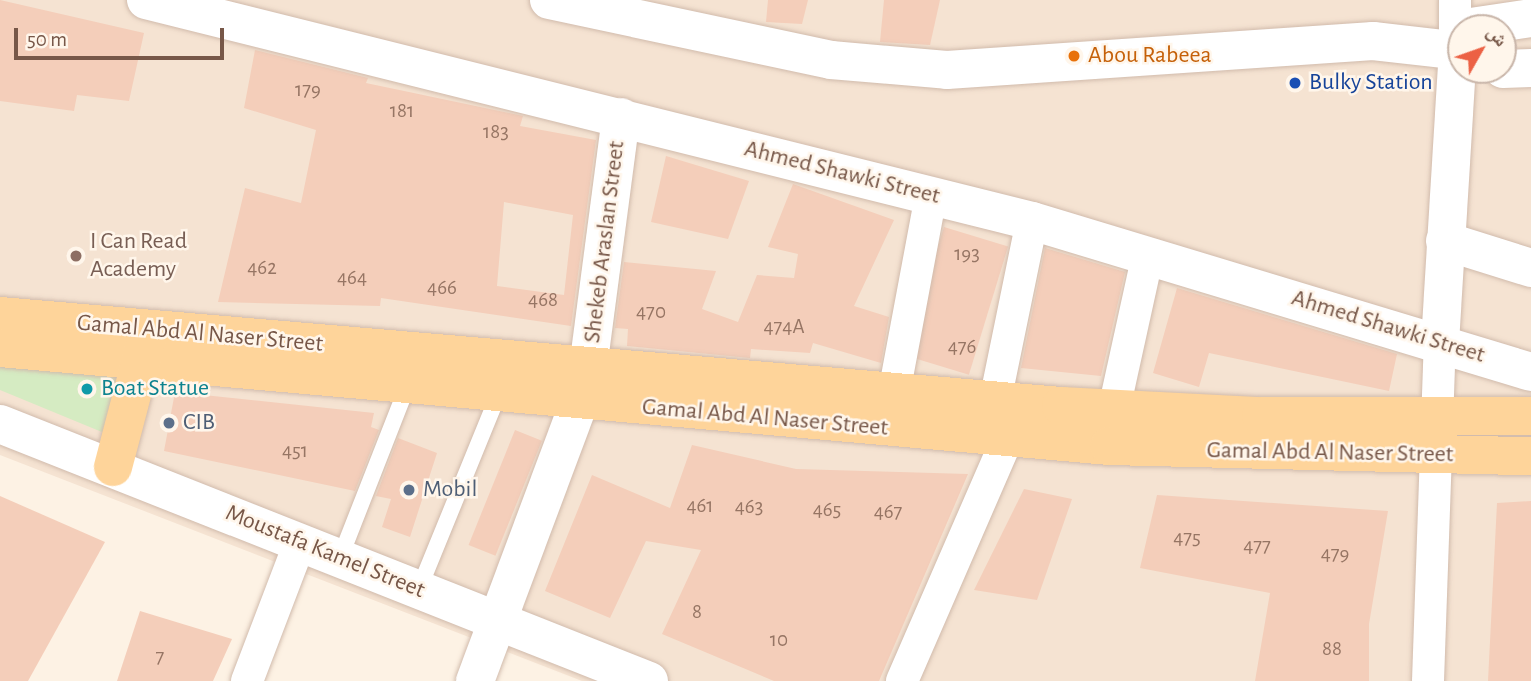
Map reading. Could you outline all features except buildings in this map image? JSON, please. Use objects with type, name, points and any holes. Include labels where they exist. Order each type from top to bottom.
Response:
[{"type":"main road","name":"Gamal Abd Al Naser Street","points":[[0,316],[146,344],[407,387],[498,396],[584,385],[894,393],[1114,410],[1531,416]]},
{"type":"main road","name":"Gamal Abd Al Naser Street","points":[[0,348],[146,344],[584,385],[1007,439],[1434,456],[1531,456]]},
{"type":"main road","points":[[113,467],[146,344]]},
{"type":"street","name":"Ahmed Shawki Street","points":[[146,0],[1032,221],[1531,372]]},
{"type":"street","points":[[549,0],[643,11],[831,60],[947,70],[1373,41],[1447,32]]},
{"type":"street","points":[[1428,681],[1434,456],[1455,84]]},
{"type":"street","name":"Shekeb Araslan Street","points":[[475,681],[584,385],[621,117]]},
{"type":"street","points":[[894,393],[931,195]]},
{"type":"street","points":[[995,401],[1032,221]]},
{"type":"street","points":[[1445,241],[1531,268]]},
{"type":"street","points":[[1114,410],[1148,255]]},
{"type":"street","name":"Moustafa Kamel Street","points":[[0,424],[649,681]]},
{"type":"street","points":[[902,681],[1007,439]]},
{"type":"street","points":[[247,681],[300,542]]},
{"type":"lane","points":[[340,558],[407,387]]},
{"type":"lane","points":[[419,589],[498,396]]},
{"type":"shaded area","points":[[0,0],[1531,0],[1531,681],[582,681],[0,455]]},
{"type":"green space","points":[[0,362],[124,365],[114,437],[0,390]]},
{"type":"place","name":"Abou Rabeea","points":[[1074,56]]},
{"type":"place","name":"Bulky Station","points":[[1295,83]]},
{"type":"place","name":"I Can Read Academy","points":[[76,256]]},
{"type":"place","name":"Boat Statue","points":[[87,389]]},
{"type":"place","name":"CIB","points":[[169,423]]},
{"type":"place","name":"Mobil","points":[[409,490]]}]
